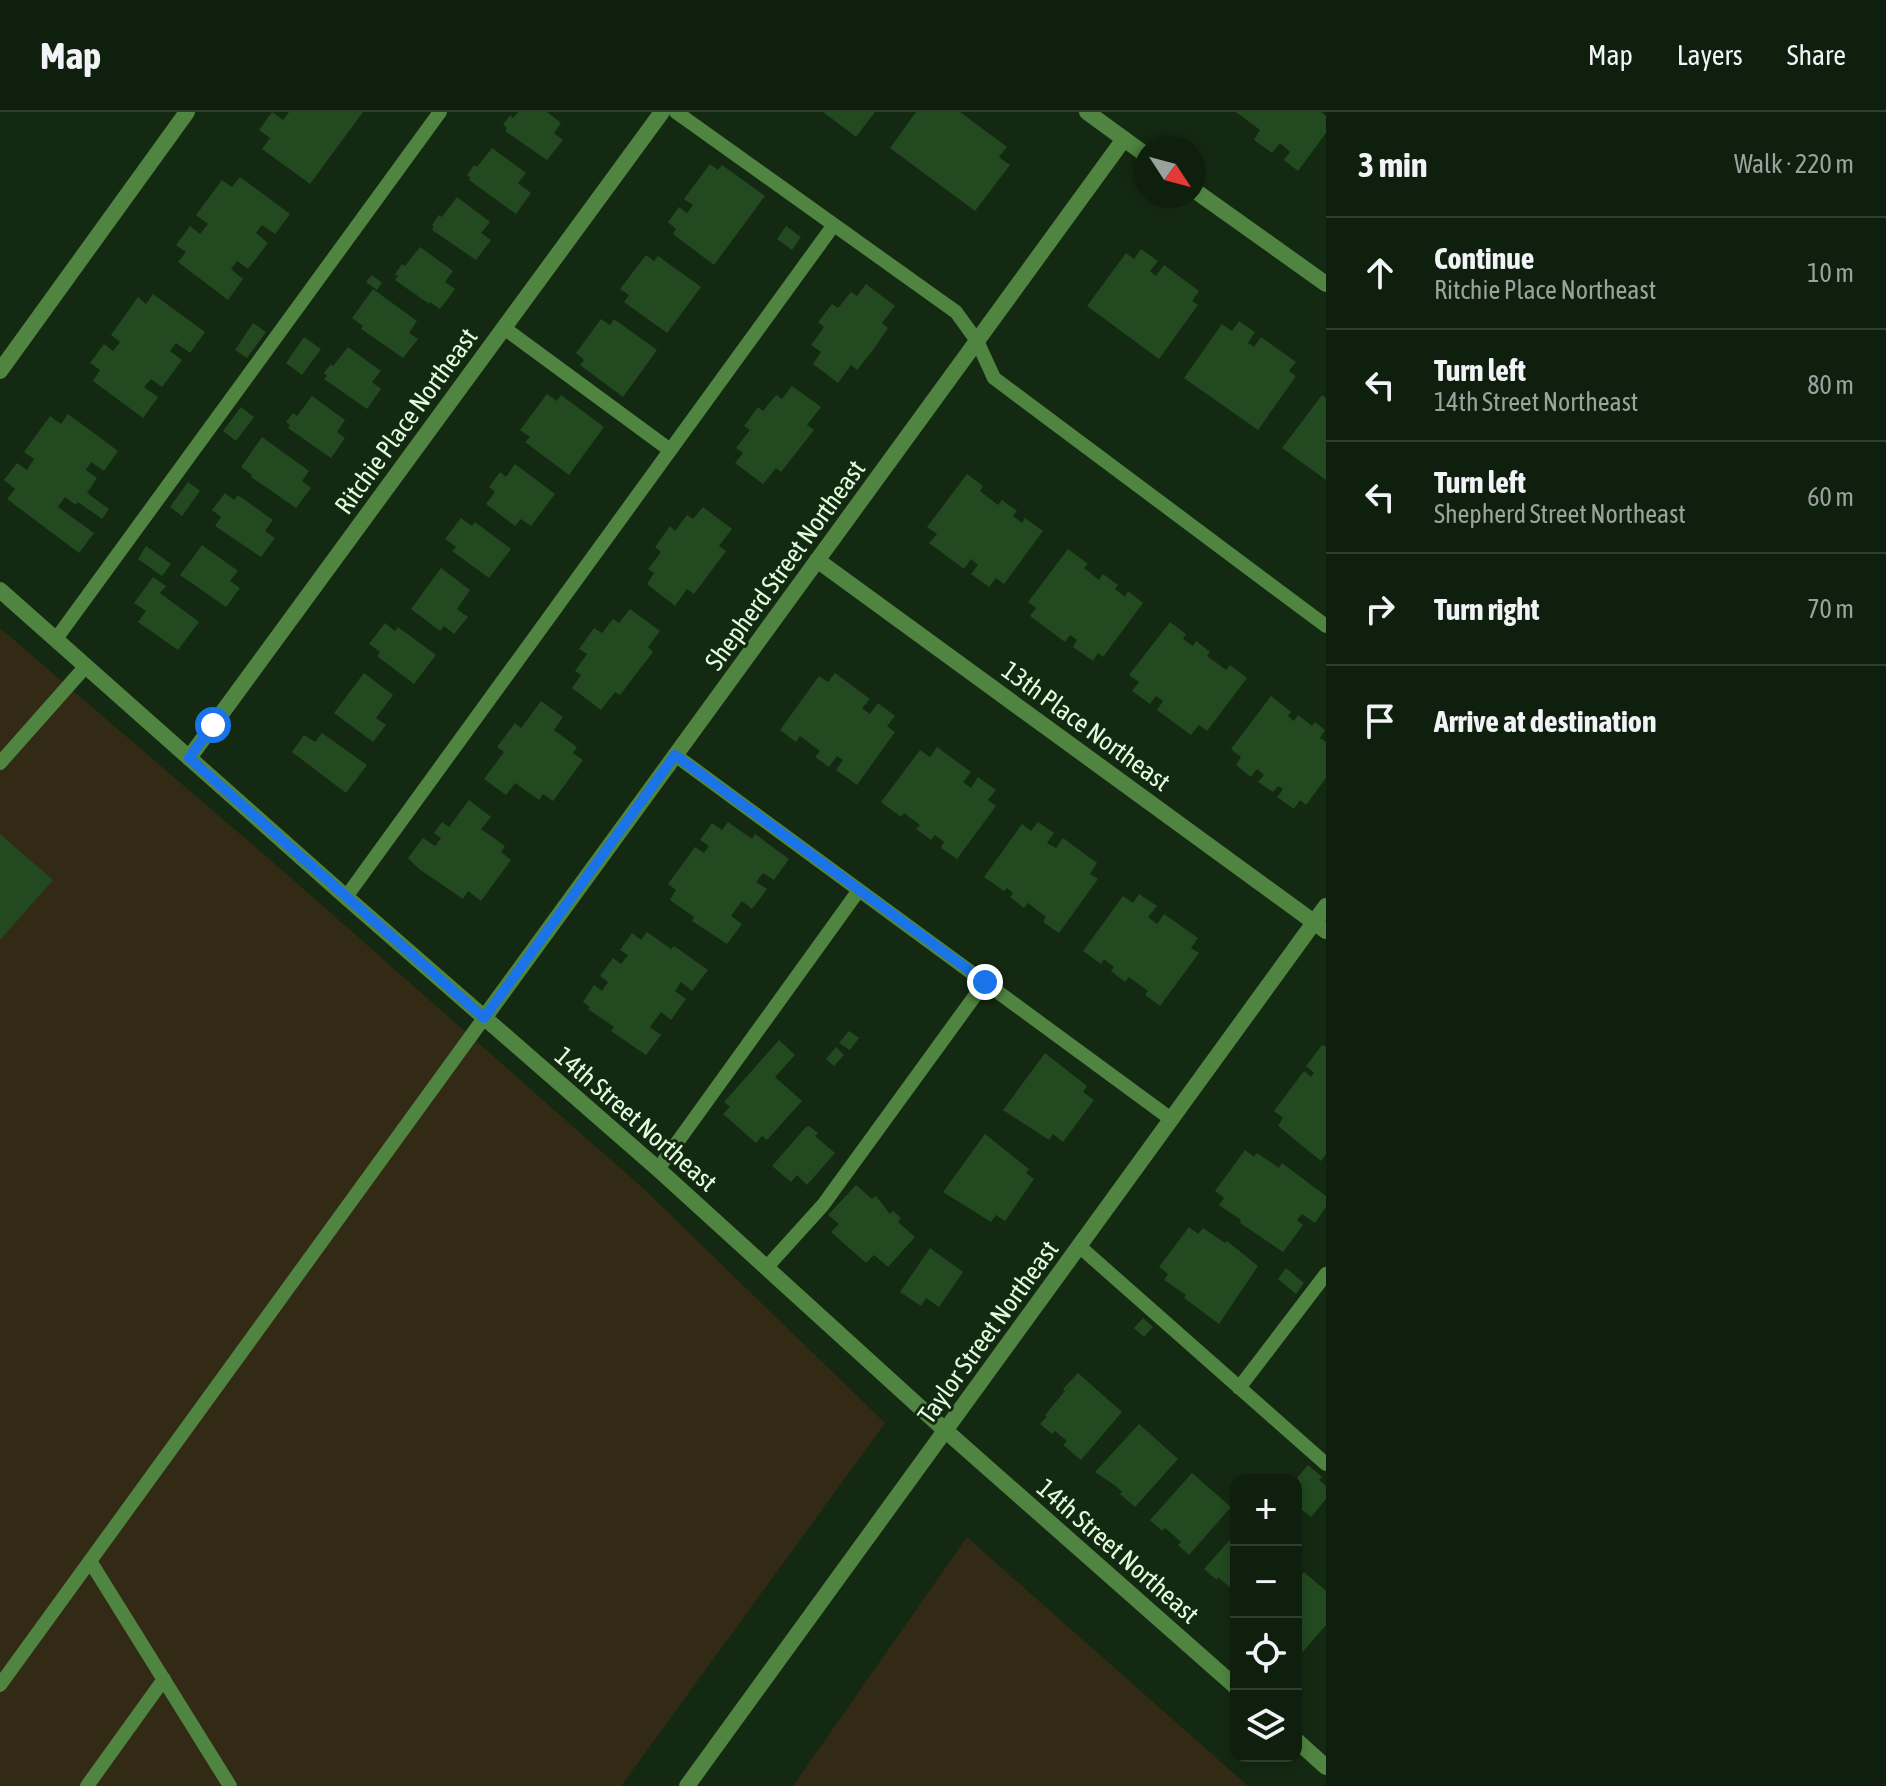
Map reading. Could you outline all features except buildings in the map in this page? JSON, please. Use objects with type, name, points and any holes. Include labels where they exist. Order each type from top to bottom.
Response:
[{"type":"street","points":[[0,371],[187,112]]},
{"type":"street","name":"Ritchie Place Northeast","points":[[189,758],[662,112]]},
{"type":"street","points":[[1087,112],[1134,146]]},
{"type":"street","name":"Shepherd Street Northeast","points":[[484,1018],[1124,139]]},
{"type":"street","points":[[1206,199],[1326,284]]},
{"type":"street","name":"13th Place Northeast","points":[[817,560],[1320,927]]},
{"type":"street","name":"14th Street Northeast","points":[[0,590],[658,1169],[946,1431],[1230,1682]]},
{"type":"street","name":"Taylor Street Northeast","points":[[687,1786],[1171,1119],[1320,927],[1326,906]]},
{"type":"street","points":[[1302,1745],[1326,1767]]},
{"type":"lane","points":[[56,639],[440,112]]},
{"type":"lane","points":[[676,112],[956,312],[977,341],[994,378],[1326,626]]},
{"type":"lane","points":[[346,897],[833,226]]},
{"type":"lane","points":[[504,328],[670,450]]},
{"type":"lane","points":[[0,763],[86,666]]},
{"type":"lane","points":[[675,755],[1171,1119]]},
{"type":"lane","points":[[658,1169],[859,890]]},
{"type":"lane","points":[[766,1268],[823,1205],[985,982]]},
{"type":"lane","points":[[0,1685],[484,1018]]},
{"type":"lane","points":[[1079,1246],[1326,1464]]},
{"type":"lane","points":[[1239,1388],[1326,1274]]},
{"type":"lane","points":[[90,1561],[230,1786]]},
{"type":"lane","points":[[87,1786],[164,1679]]},
{"type":"shaded area","points":[[0,628],[283,871],[645,1190],[885,1423],[621,1786],[0,1786]]},
{"type":"shaded area","points":[[967,1537],[997,1564],[1248,1786],[793,1786]]},
{"type":"route","points":[[213,725],[189,758],[484,1018],[675,755],[985,982]]}]
